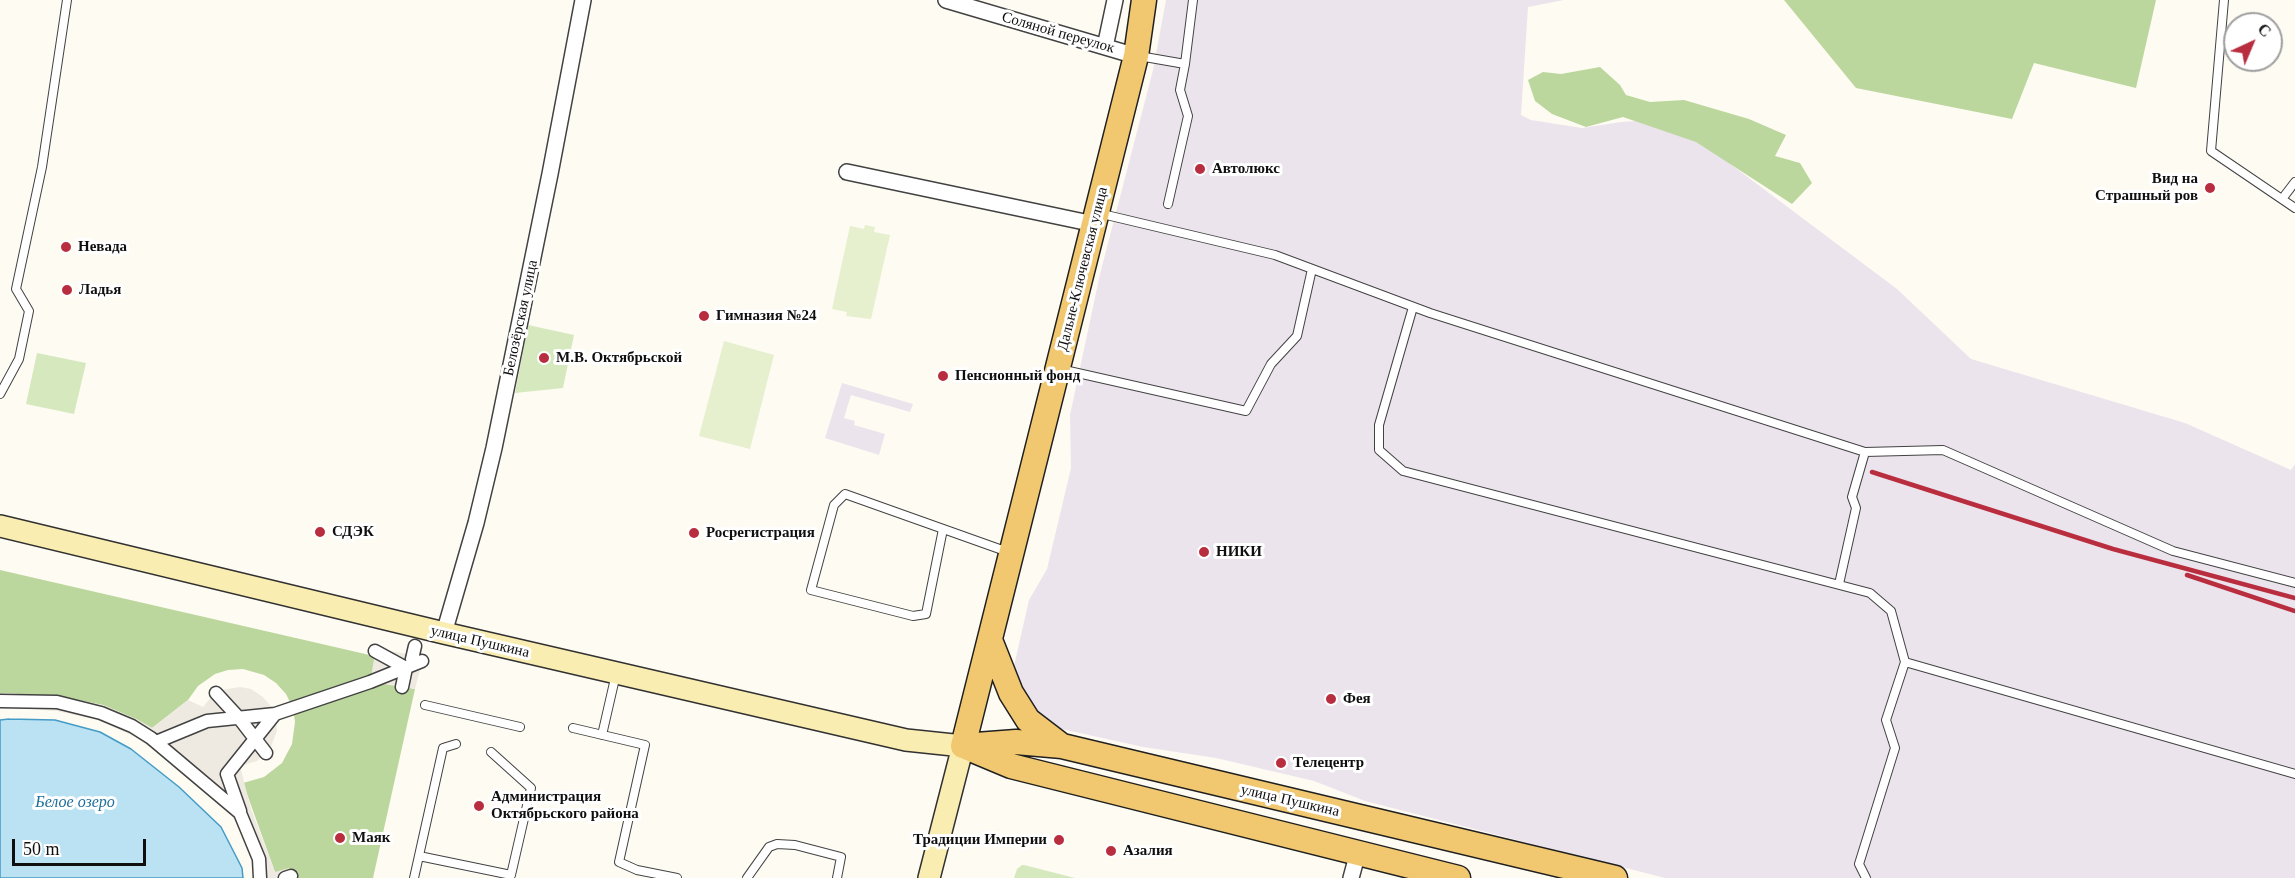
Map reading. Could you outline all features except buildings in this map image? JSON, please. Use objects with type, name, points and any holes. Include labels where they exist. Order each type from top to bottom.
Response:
[{"type":"main road","name":"Дальне-Ключевская улица","points":[[963,746],[1136,56],[1144,0]]},
{"type":"main road","name":"улица Пушкина","points":[[0,526],[444,633],[906,740],[963,746],[1016,742],[1062,747],[1616,878]]},
{"type":"main road","points":[[990,640],[1011,693],[1024,714],[1038,729],[1062,747]]},
{"type":"main road","name":"улица Пушкина","points":[[963,746],[1011,766],[1458,878]]},
{"type":"main road","points":[[929,878],[963,746]]},
{"type":"street","name":"Белозёрская улица","points":[[444,633],[476,524],[550,174],[583,0]]},
{"type":"street","name":"Соляной переулок","points":[[946,0],[1136,56]]},
{"type":"street","points":[[1105,47],[1115,0]]},
{"type":"street","points":[[847,172],[1095,219]]},
{"type":"street","points":[[402,687],[415,646]]},
{"type":"street","points":[[156,742],[207,721],[275,714],[377,678],[409,663]]},
{"type":"street","points":[[216,693],[266,753]]},
{"type":"street","points":[[0,701],[57,702],[128,720],[240,813]]},
{"type":"street","points":[[260,878],[260,859],[240,813],[227,774],[275,714]]},
{"type":"street","points":[[1351,878],[1358,852]]},
{"type":"lane","points":[[0,394],[19,358],[29,311],[16,289],[42,167],[67,0]]},
{"type":"lane","points":[[1168,204],[1188,116],[1180,90],[1193,0]]},
{"type":"lane","points":[[2224,0],[2211,151],[2295,208]]},
{"type":"lane","points":[[1136,56],[1185,64]]},
{"type":"lane","points":[[2282,199],[2295,182]]},
{"type":"lane","points":[[1095,219],[1275,255],[1413,307],[1865,452],[1943,450],[2173,550],[2295,583]]},
{"type":"lane","points":[[1059,368],[1246,411],[1271,364],[1296,336],[1312,269]]},
{"type":"lane","points":[[1413,307],[1379,425],[1379,450],[1402,471],[1870,592],[1891,612],[1905,662],[1886,720],[1894,748],[1859,864],[1866,878]]},
{"type":"lane","points":[[1839,584],[1856,508],[1852,497],[1865,452]]},
{"type":"lane","points":[[943,529],[926,614],[913,616],[811,590],[834,505],[845,494],[943,529],[1012,554]]},
{"type":"lane","points":[[1905,662],[2295,774]]},
{"type":"lane","points":[[602,735],[616,673]]},
{"type":"lane","points":[[425,705],[520,727]]},
{"type":"lane","points":[[573,728],[645,745],[619,862],[637,870],[676,878]]},
{"type":"lane","points":[[414,878],[443,748],[456,744]]},
{"type":"lane","points":[[419,856],[511,875],[531,788],[491,752]]},
{"type":"lane","points":[[747,878],[769,847],[777,844],[795,845],[841,857],[837,878]]},
{"type":"shaded area","points":[[1166,0],[1564,0],[1528,7],[1521,115],[1531,120],[1582,128],[1651,120],[1697,139],[1897,289],[1971,359],[2185,423],[2291,470],[2295,464],[2295,878],[1665,878],[1365,801],[1314,781],[1216,758],[1143,747],[1057,728],[1036,715],[1015,678],[1014,666],[1029,600],[1047,569],[1071,468],[1070,415],[1100,274],[1153,70]]},
{"type":"shaded area","points":[[842,383],[913,404],[910,412],[851,395],[844,418],[855,421],[854,425],[885,434],[879,455],[825,438]]},
{"type":"shaded area","points":[[409,645],[420,650],[423,658],[415,689],[370,682],[376,648],[406,654]]},
{"type":"shaded area","points":[[240,687],[251,689],[263,697],[273,709],[276,719],[277,731],[270,749],[257,761],[240,766],[251,809],[275,872],[289,868],[292,878],[254,878],[254,861],[233,817],[159,753],[135,737],[98,720],[57,711],[0,707],[0,693],[58,696],[103,705],[152,728],[188,700],[203,707],[212,696],[221,690]]},
{"type":"green space","points":[[1784,0],[2156,0],[2136,88],[2034,63],[2012,119],[1856,88]]},
{"type":"green space","points":[[1600,67],[1620,85],[1626,95],[1650,102],[1684,100],[1749,119],[1786,135],[1775,156],[1800,163],[1812,183],[1792,204],[1696,142],[1623,117],[1586,127],[1552,114],[1535,101],[1528,80],[1543,72],[1561,74]]},
{"type":"green space","points":[[865,225],[875,227],[874,232],[890,235],[871,319],[846,316],[847,312],[832,309],[850,226],[864,229]]},
{"type":"green space","points":[[528,325],[574,335],[563,388],[515,393]]},
{"type":"green space","points":[[724,341],[774,355],[750,449],[699,436]]},
{"type":"green space","points":[[37,353],[86,363],[74,414],[26,404]]},
{"type":"green space","points":[[0,570],[374,656],[380,682],[415,689],[373,878],[292,878],[275,872],[243,783],[264,777],[282,763],[292,744],[295,722],[293,708],[286,694],[264,675],[243,669],[215,674],[198,686],[188,700],[152,728],[103,705],[58,696],[0,693]]},
{"type":"green space","points":[[1022,865],[1075,878],[1014,878],[1017,869]]},
{"type":"water","name":"Белое озеро","points":[[0,720],[55,720],[100,732],[131,749],[179,787],[221,827],[242,868],[243,878],[0,878]]},
{"type":"railway","points":[[1872,472],[2113,549],[2295,598]]},
{"type":"railway","points":[[2187,575],[2295,611]]},
{"type":"place","name":"Автолюкс","points":[[1200,169]]},
{"type":"place","name":"Вид на Страшный ров","points":[[2210,188]]},
{"type":"place","name":"Невада","points":[[66,247]]},
{"type":"place","name":"Ладья","points":[[67,290]]},
{"type":"place","name":"Гимназия №24","points":[[704,316]]},
{"type":"place","name":"М.В. Октябрьской","points":[[544,358]]},
{"type":"place","name":"Пенсионный фонд","points":[[943,376]]},
{"type":"place","name":"СДЭК","points":[[320,532]]},
{"type":"place","name":"Росрегистрация","points":[[694,533]]},
{"type":"place","name":"НИКИ","points":[[1204,552]]},
{"type":"place","name":"Фея","points":[[1331,699]]},
{"type":"place","name":"Телецентр","points":[[1281,763]]},
{"type":"place","name":"Администрация Октябрьского района","points":[[479,806]]},
{"type":"place","name":"Маяк","points":[[340,838]]},
{"type":"place","name":"Традиции Империи","points":[[1059,840]]},
{"type":"place","name":"Азалия","points":[[1111,851]]}]
